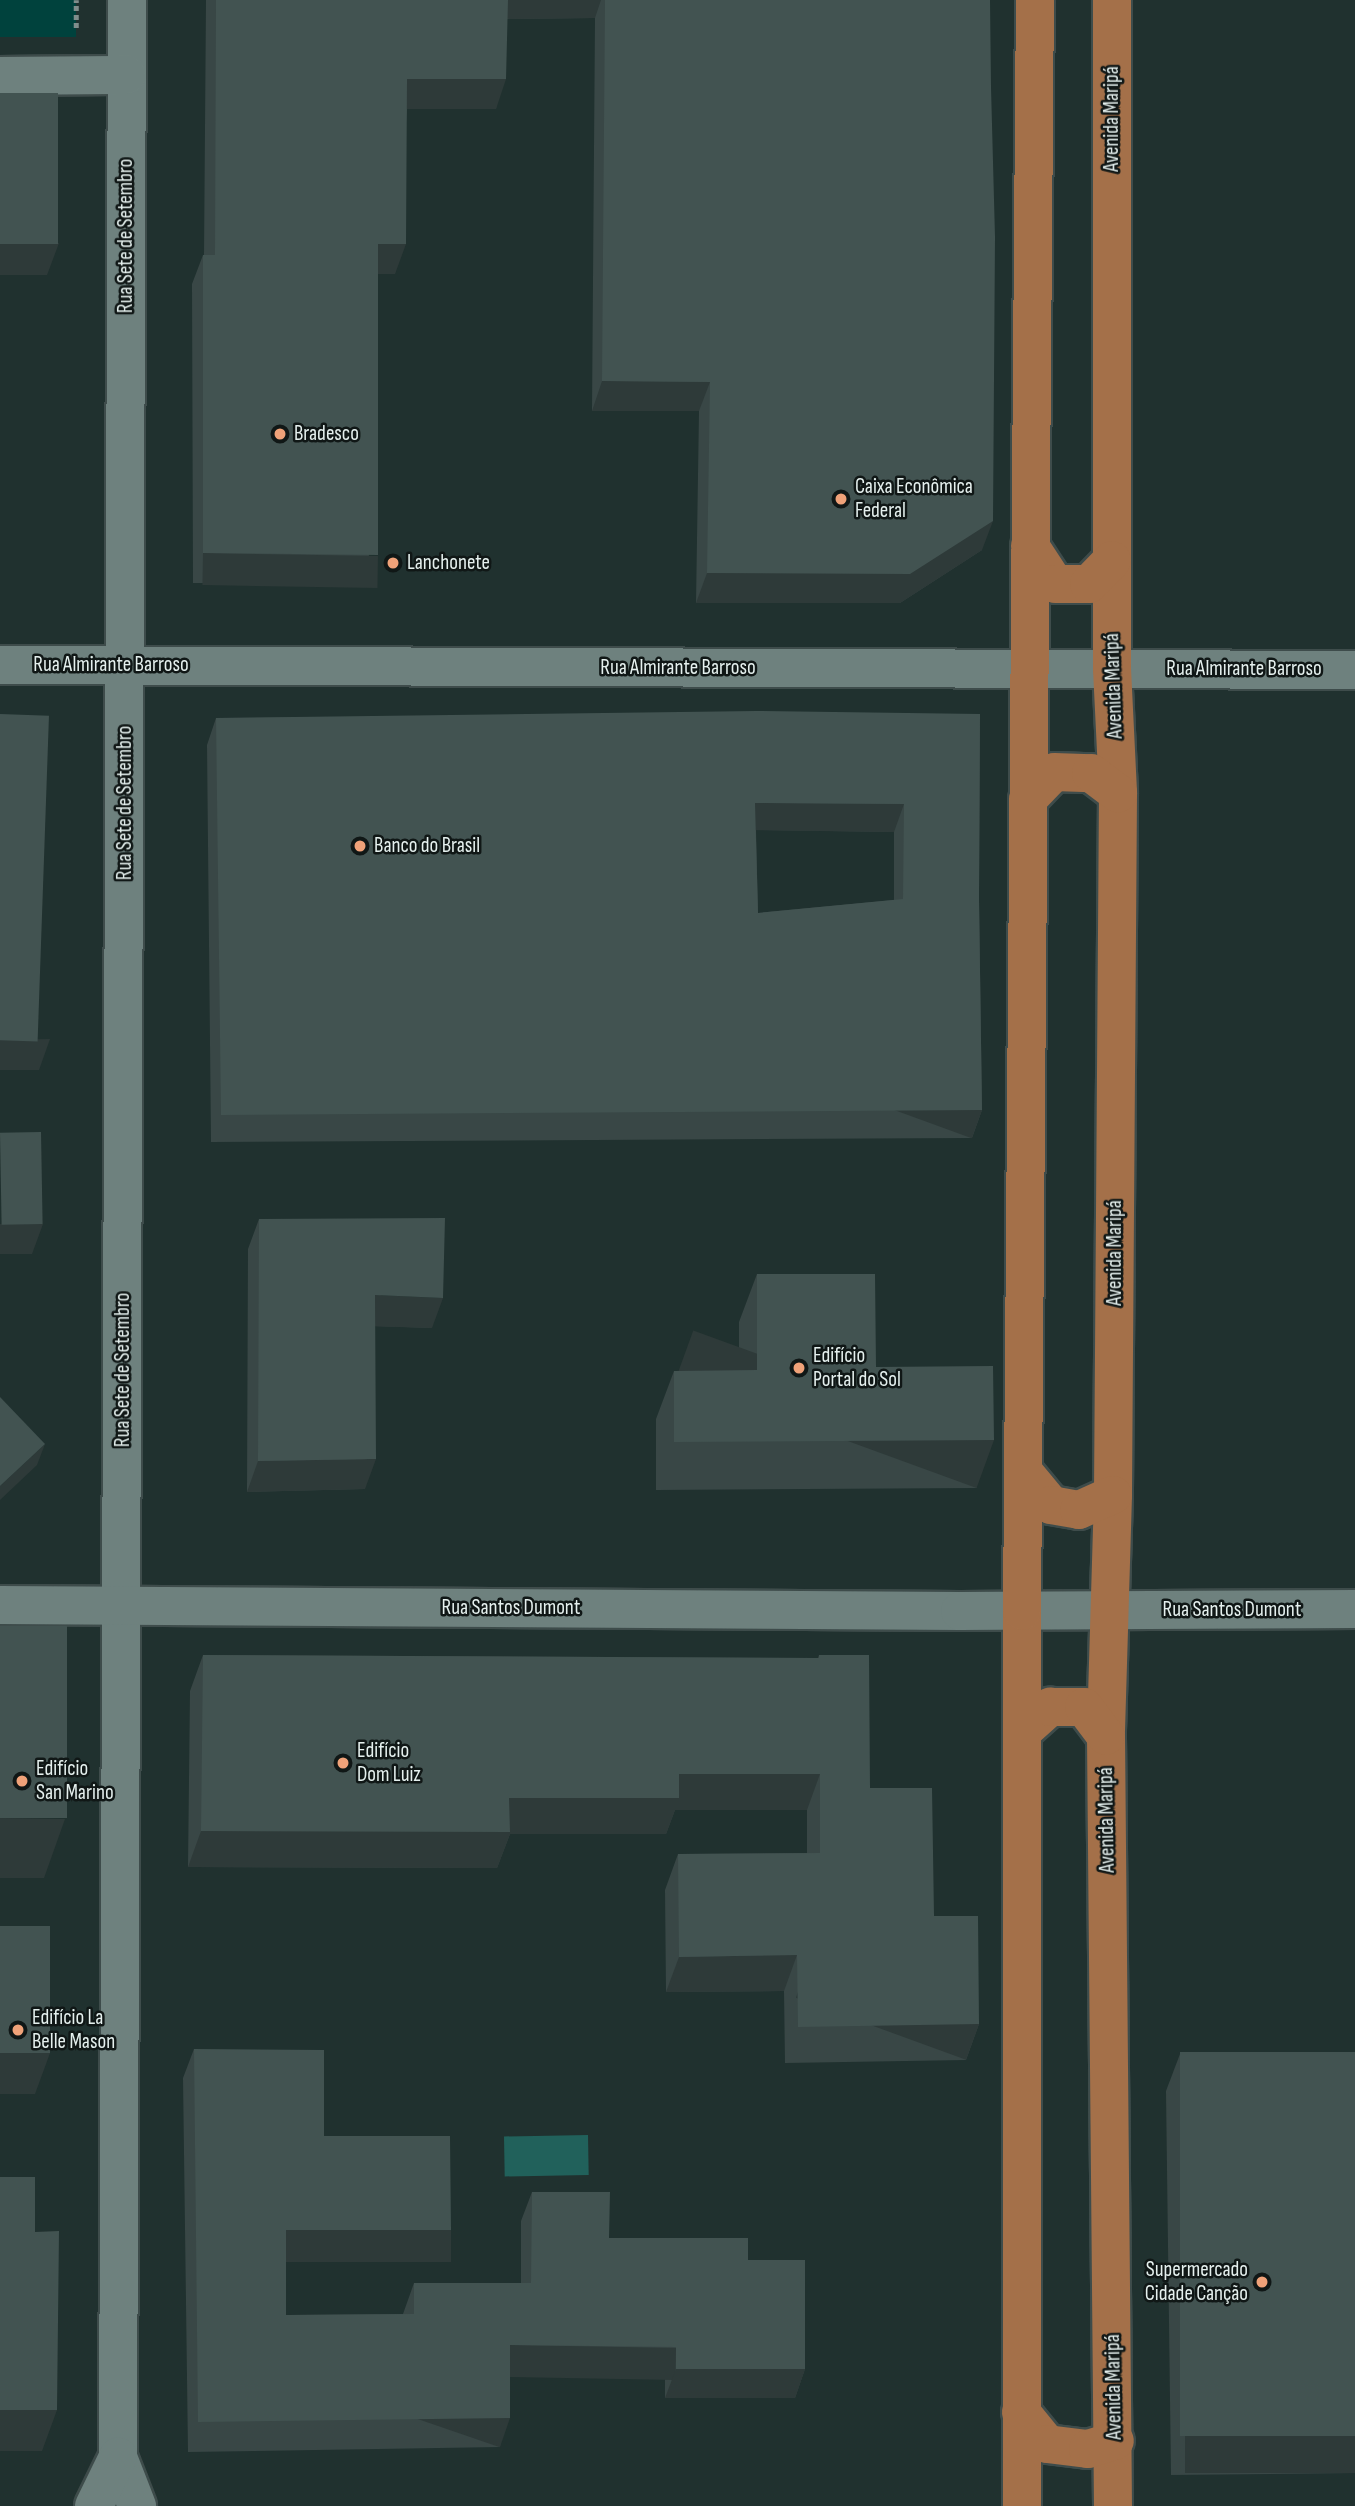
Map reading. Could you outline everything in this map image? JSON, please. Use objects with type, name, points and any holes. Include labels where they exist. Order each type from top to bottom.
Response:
[{"type":"main road","points":[[1021,2506],[1021,1611],[1035,0]]},
{"type":"main road","name":"Avenida Maripá","points":[[1112,0],[1112,669],[1118,793],[1113,1495],[1106,1737],[1115,2441],[1113,2506]]},
{"type":"main road","points":[[1030,547],[1055,584],[1089,584],[1112,560]]},
{"type":"main road","points":[[1028,799],[1054,772],[1091,773],[1118,793]]},
{"type":"main road","points":[[1023,1471],[1051,1505],[1079,1510],[1113,1495]]},
{"type":"main road","points":[[1021,1732],[1050,1707],[1084,1707],[1106,1737]]},
{"type":"main road","points":[[1021,2412],[1048,2444],[1088,2449],[1115,2441]]},
{"type":"street","name":"Rua Sete de Setembro","points":[[118,2457],[127,0]]},
{"type":"street","points":[[0,76],[127,75]]},
{"type":"street","name":"Rua Almirante Barroso","points":[[0,664],[1355,670]]},
{"type":"street","name":"Rua Santos Dumont","points":[[0,1605],[1021,1611],[1109,1608],[1355,1609]]},
{"type":"street","points":[[94,2506],[118,2457]]},
{"type":"street","points":[[118,2457],[137,2506]]},
{"type":"shaded area","points":[[0,0],[76,0],[76,37],[0,37]]},
{"type":"shaded area","points":[[588,2135],[589,2175],[505,2176],[504,2136]]},
{"type":"building","points":[[216,0],[508,0],[506,79],[407,79],[406,244],[378,244],[378,555],[203,553],[203,255],[215,255]]},
{"type":"building","points":[[605,0],[990,0],[995,237],[993,521],[910,574],[707,573],[710,382],[602,381]]},
{"type":"building","points":[[0,93],[58,93],[58,244],[0,244]]},
{"type":"building","points":[[756,711],[980,714],[982,1110],[221,1115],[216,718]],"holes":[[[755,803],[904,804],[903,899],[758,913]]]},
{"type":"building","points":[[0,714],[49,716],[38,1042],[0,1040]]},
{"type":"building","points":[[41,1132],[43,1224],[2,1225],[0,1133]]},
{"type":"building","points":[[445,1218],[443,1298],[375,1295],[376,1459],[258,1461],[259,1219]]},
{"type":"building","points":[[757,1274],[875,1274],[876,1367],[993,1366],[994,1440],[674,1442],[674,1371],[757,1370]]},
{"type":"building","points":[[0,1397],[45,1444],[0,1486]]},
{"type":"building","points":[[0,1626],[67,1626],[67,1818],[0,1818]]},
{"type":"building","points":[[203,1655],[819,1658],[819,1655],[869,1655],[870,1788],[932,1788],[934,1916],[978,1916],[979,2024],[798,2027],[797,1955],[679,1957],[678,1854],[820,1853],[820,1774],[679,1774],[679,1798],[509,1798],[510,1832],[201,1831]]},
{"type":"building","points":[[0,1926],[50,1926],[50,2053],[0,2053]]},
{"type":"building","points":[[194,2049],[324,2050],[324,2136],[450,2136],[451,2230],[286,2230],[286,2315],[414,2314],[414,2283],[531,2283],[532,2192],[610,2192],[609,2238],[748,2238],[748,2260],[805,2260],[805,2369],[676,2369],[676,2347],[510,2345],[510,2418],[198,2422]]},
{"type":"building","name":"Supermercado Cidade Canção","points":[[1180,2052],[1355,2052],[1355,2436],[1180,2436]]},
{"type":"building","points":[[0,2177],[35,2177],[35,2232],[59,2231],[57,2410],[0,2410]]},
{"type":"place","name":"Bradesco","points":[[280,434]]},
{"type":"place","name":"Caixa Econômica Federal","points":[[841,499]]},
{"type":"place","name":"Lanchonete","points":[[393,563]]},
{"type":"place","name":"Banco do Brasil","points":[[360,846]]},
{"type":"place","name":"Edifício Portal do Sol","points":[[799,1368]]},
{"type":"place","name":"Edifício Dom Luiz","points":[[343,1763]]},
{"type":"place","name":"Edifício San Marino","points":[[22,1781]]},
{"type":"place","name":"Edifício La Belle Mason","points":[[18,2030]]},
{"type":"place","name":"Supermercado Cidade Canção","points":[[1262,2282]]}]
